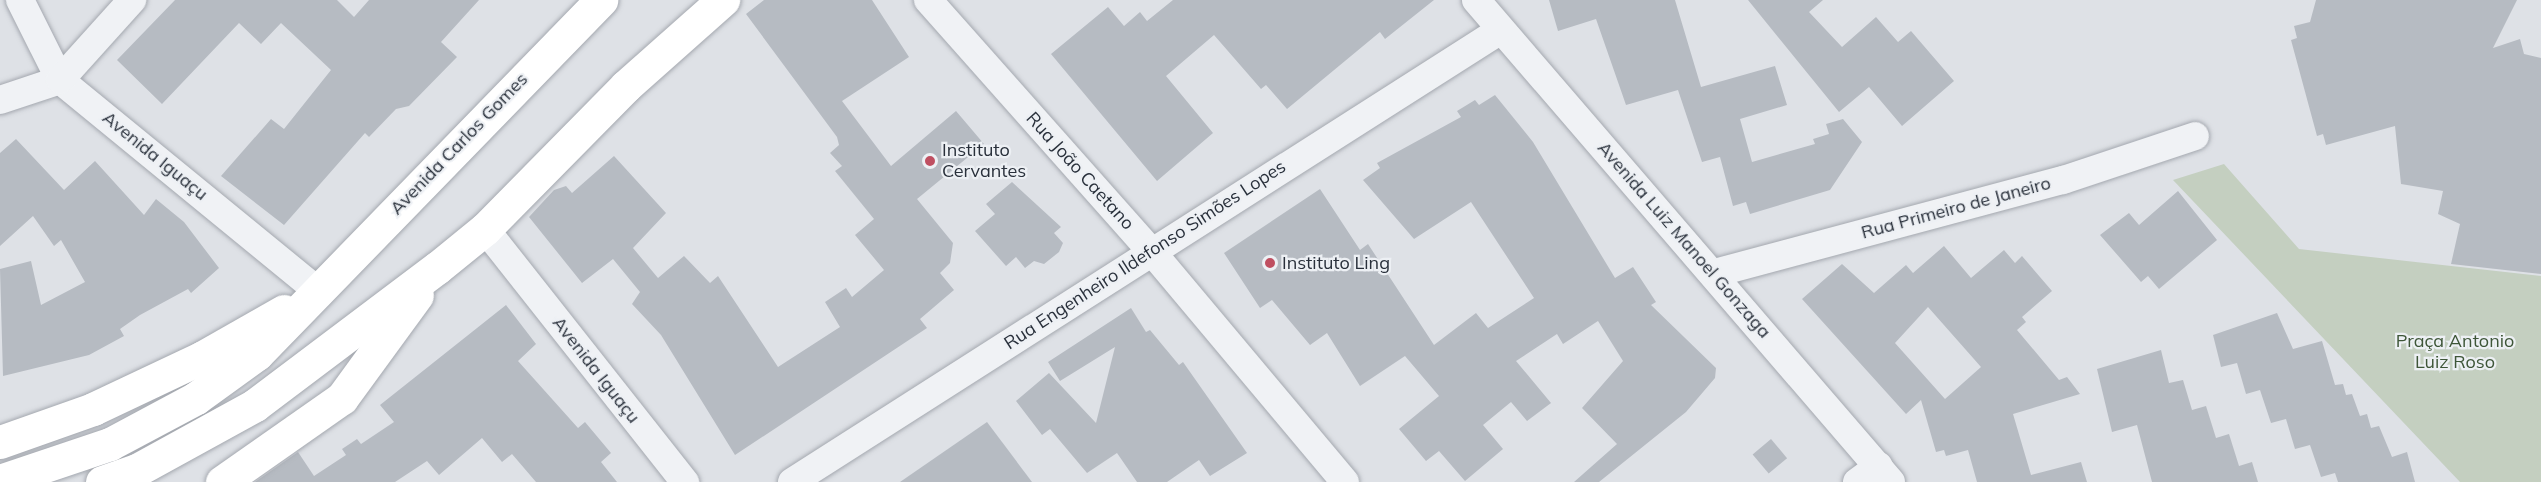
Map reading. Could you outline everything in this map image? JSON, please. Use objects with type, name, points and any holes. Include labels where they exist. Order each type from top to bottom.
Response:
[{"type":"main road","name":"Avenida Carlos Gomes","points":[[0,481],[110,444],[196,398],[257,354],[601,0]]},
{"type":"main road","points":[[102,482],[137,470],[255,405],[437,268],[485,229],[626,86],[723,0]]},
{"type":"main road","points":[[222,482],[342,398],[437,268]]},
{"type":"main road","name":"Avenida Carlos Gomes","points":[[0,442],[93,409],[203,357],[318,291]]},
{"type":"street","name":"Avenida Iguaçu","points":[[20,0],[60,80],[318,291]]},
{"type":"street","points":[[0,100],[60,80],[132,0]]},
{"type":"street","name":"Rua João Caetano","points":[[928,0],[1152,252],[1345,482]]},
{"type":"street","name":"Avenida Luiz Manoel Gonzaga","points":[[1476,0],[1499,31],[1715,273],[1876,477]]},
{"type":"street","name":"Rua Engenheiro Ildefonso Simões Lopes","points":[[792,482],[1499,31]]},
{"type":"street","name":"Rua Primeiro de Janeiro","points":[[1715,273],[2063,180],[2195,136]]},
{"type":"street","name":"Avenida Iguaçu","points":[[485,229],[685,482]]},
{"type":"green space","name":"Praça Antonio Luiz Roso","points":[[2224,164],[2299,249],[2541,276],[2541,482],[2460,482],[2173,180]]},
{"type":"building","points":[[175,0],[337,0],[354,17],[369,0],[479,0],[441,42],[457,57],[409,106],[396,109],[369,137],[365,133],[284,225],[221,176],[271,119],[284,129],[331,70],[281,23],[261,44],[239,23],[162,104],[117,60]]},
{"type":"building","points":[[764,0],[872,0],[909,57],[842,101],[891,166],[956,111],[984,144],[917,199],[953,243],[950,263],[940,273],[954,290],[920,319],[927,328],[735,455],[661,335],[632,304],[640,292],[613,259],[582,283],[529,217],[554,190],[566,186],[572,193],[614,156],[666,213],[633,248],[658,278],[684,256],[710,283],[718,276],[778,367],[840,327],[825,302],[846,288],[852,297],[884,270],[855,235],[874,219],[835,171],[842,166],[830,153],[839,145],[837,137],[746,14]]},
{"type":"building","points":[[1173,0],[1434,0],[1385,39],[1380,32],[1287,109],[1266,85],[1261,89],[1214,35],[1166,76],[1213,133],[1157,181],[1051,54],[1108,7],[1124,26],[1140,12],[1147,21]]},
{"type":"building","points":[[1549,0],[1675,0],[1701,87],[1775,66],[1787,105],[1740,119],[1752,162],[1815,144],[1813,139],[1829,134],[1826,124],[1843,119],[1862,142],[1830,190],[1750,214],[1746,202],[1733,206],[1720,157],[1702,162],[1678,90],[1626,105],[1596,19],[1558,31]]},
{"type":"building","points":[[1748,0],[1823,0],[1809,12],[1842,47],[1876,17],[1898,42],[1911,31],[1954,81],[1902,126],[1869,87],[1839,112]]},
{"type":"building","points":[[2316,0],[2517,0],[2493,48],[2520,39],[2524,54],[2541,58],[2541,274],[2451,264],[2460,224],[2438,214],[2443,191],[2401,184],[2395,126],[2326,145],[2323,134],[2317,136],[2291,40],[2297,38],[2294,26],[2310,22]]},
{"type":"building","points":[[1495,95],[1533,142],[1615,278],[1633,267],[1656,302],[1651,305],[1716,368],[1715,378],[1686,412],[1599,482],[1574,482],[1617,444],[1582,408],[1623,361],[1598,321],[1563,344],[1557,334],[1516,361],[1551,403],[1527,421],[1511,402],[1483,425],[1503,449],[1465,481],[1439,451],[1426,461],[1399,429],[1439,396],[1405,356],[1360,386],[1327,333],[1310,345],[1272,300],[1260,308],[1224,253],[1320,189],[1360,250],[1368,244],[1434,345],[1476,313],[1488,328],[1534,298],[1471,202],[1414,239],[1363,180],[1380,168],[1377,163],[1461,117],[1457,111],[1475,100],[1479,105]]},
{"type":"building","points":[[16,139],[64,190],[95,161],[144,215],[156,199],[184,222],[219,268],[191,293],[188,289],[140,315],[120,329],[124,336],[89,355],[3,376],[0,269],[31,261],[41,305],[85,282],[61,240],[54,246],[33,216],[0,246],[0,153]]},
{"type":"building","points":[[1012,182],[1061,227],[1054,233],[1063,243],[1059,252],[1044,264],[1034,261],[1025,268],[1016,257],[1006,266],[975,231],[995,214],[986,204]]},
{"type":"building","points":[[2178,191],[2217,240],[2159,289],[2148,276],[2141,282],[2100,235],[2129,213],[2139,225]]},
{"type":"building","points":[[1944,246],[1971,278],[2004,250],[2015,263],[2022,256],[2052,291],[2022,317],[2026,322],[2017,330],[2059,380],[2067,377],[2080,394],[2013,414],[2031,475],[2081,462],[2087,482],[1977,482],[1968,450],[1946,456],[1944,450],[1936,452],[1921,400],[1906,414],[1802,299],[1842,264],[1874,293],[1906,265],[1913,273]],"holes":[[[1928,307],[1981,367],[1945,399],[1895,343]]]},
{"type":"building","points":[[506,305],[536,344],[518,361],[578,428],[585,422],[611,453],[601,462],[617,482],[536,482],[512,454],[502,462],[482,438],[439,475],[427,461],[395,482],[255,482],[298,452],[314,476],[346,455],[342,449],[357,439],[361,444],[394,422],[380,405]]},
{"type":"building","points":[[1131,308],[1146,332],[1150,330],[1179,365],[1183,362],[1247,453],[1210,476],[1199,460],[1167,482],[1137,482],[1117,453],[1087,473],[1050,429],[1042,435],[1016,401],[1049,373],[1096,423],[1115,347],[1060,381],[1048,362]]},
{"type":"building","points":[[2277,313],[2293,349],[2322,341],[2335,385],[2343,384],[2346,395],[2352,394],[2360,416],[2367,414],[2371,428],[2379,426],[2392,457],[2407,452],[2415,482],[2338,482],[2335,473],[2321,477],[2310,445],[2295,449],[2286,419],[2271,423],[2260,390],[2246,394],[2237,363],[2221,367],[2213,335]]},
{"type":"building","points":[[2161,350],[2169,383],[2183,380],[2192,410],[2206,406],[2216,438],[2229,434],[2239,466],[2252,462],[2258,482],[2152,482],[2137,425],[2112,432],[2097,369]]},
{"type":"building","points":[[987,422],[1032,482],[900,482]]},
{"type":"building","points":[[1771,439],[1787,458],[1769,474],[1753,454]]},
{"type":"place","name":"Instituto Cervantes","points":[[930,161]]},
{"type":"place","name":"Instituto Ling","points":[[1270,263]]}]
